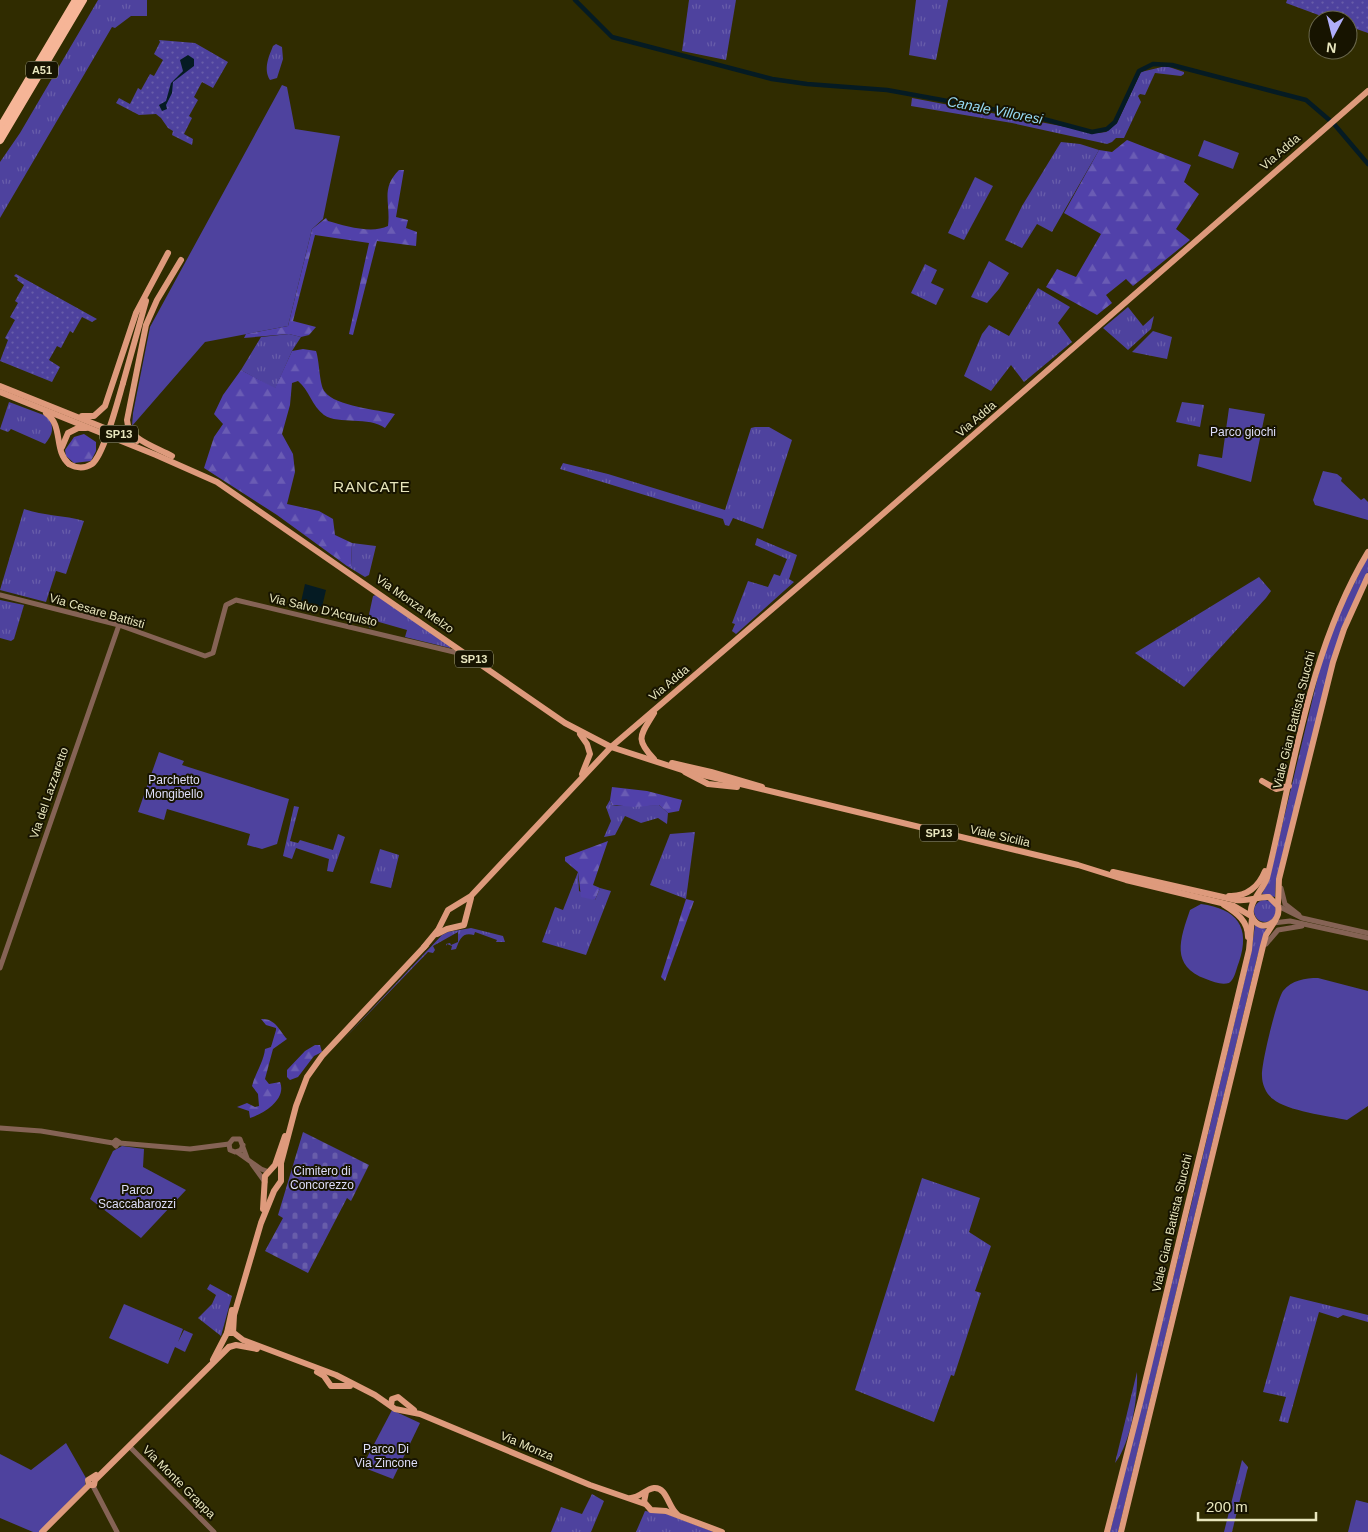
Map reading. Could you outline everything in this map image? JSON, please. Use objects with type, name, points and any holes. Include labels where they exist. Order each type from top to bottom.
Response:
[{"type":"highway","name":"A51","points":[[0,128],[76,0]]},
{"type":"highway","name":"A51","points":[[0,140],[83,0]]},
{"type":"main road","name":"Via Adda","points":[[458,906],[471,896],[611,747],[847,545],[1368,91]]},
{"type":"main road","points":[[66,412],[89,417],[98,415],[104,409],[136,315],[168,253]]},
{"type":"main road","points":[[172,456],[134,436],[127,422],[145,329],[157,300],[181,260]]},
{"type":"main road","points":[[37,406],[56,423],[62,453],[69,464],[85,467],[97,458],[123,383],[149,290]]},
{"type":"main road","points":[[136,337],[147,312],[157,300]]},
{"type":"main road","name":"SP13","points":[[0,386],[172,456],[207,477]]},
{"type":"main road","name":"SP13","points":[[0,392],[207,477]]},
{"type":"main road","points":[[62,453],[63,441],[70,432],[82,428],[98,431]]},
{"type":"main road","name":"Via Monza Melzo","points":[[207,477],[246,500],[577,731],[611,747]]},
{"type":"main road","name":"Viale Gian Battista Stucchi","points":[[1107,1532],[1249,950],[1250,907],[1265,883],[1324,647],[1344,594],[1368,552]]},
{"type":"main road","name":"Viale Gian Battista Stucchi","points":[[1122,1532],[1125,1513],[1261,954],[1266,935],[1279,914],[1278,887],[1333,662],[1344,629],[1368,576]]},
{"type":"main road","points":[[655,760],[643,747],[641,739],[642,731],[656,709]]},
{"type":"main road","points":[[576,784],[590,755],[587,744],[577,731]]},
{"type":"main road","name":"Viale Sicilia","points":[[611,747],[789,796]]},
{"type":"main road","name":"Viale Sicilia","points":[[666,763],[682,770],[713,775],[746,787],[1089,868],[1236,900],[1256,899]]},
{"type":"main road","points":[[682,770],[695,779],[710,785],[746,787]]},
{"type":"main road","points":[[710,785],[713,775]]},
{"type":"main road","points":[[710,785],[716,784],[713,775]]},
{"type":"main road","points":[[1262,781],[1276,789],[1289,786]]},
{"type":"main road","points":[[1204,892],[1234,896],[1247,893],[1261,880],[1272,856]]},
{"type":"main road","name":"Viale Sicilia","points":[[1089,868],[1131,881],[1234,906],[1251,917]]},
{"type":"main road","points":[[424,946],[441,931],[464,925],[471,896]]},
{"type":"main road","points":[[1256,899],[1268,897],[1278,905]]},
{"type":"main road","points":[[1214,900],[1243,920],[1248,928],[1249,950]]},
{"type":"main road","points":[[261,1223],[265,1176],[270,1171],[307,1077],[316,1063],[424,946],[446,918],[448,910],[458,906],[464,909],[467,915]]},
{"type":"main road","points":[[1251,917],[1261,925],[1274,922]]},
{"type":"main road","points":[[446,918],[448,924],[454,927]]},
{"type":"main road","points":[[233,1346],[234,1316],[261,1223],[280,1181],[281,1164],[294,1111]]},
{"type":"main road","points":[[270,1171],[278,1172],[280,1181]]},
{"type":"main road","points":[[265,1182],[271,1186],[280,1181]]},
{"type":"main road","points":[[210,1365],[223,1341],[233,1335]]},
{"type":"main road","points":[[233,1335],[337,1376],[398,1409],[402,1407],[404,1402],[400,1397],[375,1395]]},
{"type":"main road","points":[[223,1341],[233,1346],[272,1354],[321,1374],[331,1386],[355,1386]]},
{"type":"main road","points":[[42,1532],[127,1444],[132,1444],[210,1365],[233,1346]]},
{"type":"main road","points":[[328,1381],[329,1376],[337,1376]]},
{"type":"main road","points":[[337,1376],[337,1386]]},
{"type":"main road","points":[[391,1405],[394,1398]]},
{"type":"main road","name":"Via Monza","points":[[404,1402],[420,1414]]},
{"type":"main road","name":"Via Monza","points":[[398,1409],[420,1414],[645,1504]]},
{"type":"main road","points":[[627,1498],[652,1489],[659,1489],[665,1494],[666,1500],[665,1506],[659,1510]]},
{"type":"main road","points":[[646,1492],[645,1504],[650,1510],[659,1510],[722,1532]]},
{"type":"main road","points":[[666,1500],[674,1512],[692,1522]]},
{"type":"street","name":"Via Cesare Battisti","points":[[0,595],[119,625],[205,656],[211,655],[214,651]]},
{"type":"street","name":"Via Salvo D'Acquisto","points":[[214,651],[226,604],[236,600],[454,652],[463,651]]},
{"type":"street","name":"Via del Lazzaretto","points":[[0,968],[119,625]]},
{"type":"street","points":[[1285,857],[1281,888],[1282,899],[1293,912],[1319,925]]},
{"type":"street","points":[[1278,905],[1293,915],[1319,925],[1368,938]]},
{"type":"street","points":[[1274,922],[1285,921],[1368,933]]},
{"type":"street","points":[[1261,954],[1267,941],[1278,930],[1294,926],[1319,925]]},
{"type":"street","points":[[0,1128],[41,1131],[116,1143],[190,1149],[229,1144],[233,1139],[237,1138],[243,1145],[248,1159],[265,1182]]},
{"type":"street","points":[[229,1144],[230,1150],[237,1152],[262,1170],[270,1171]]},
{"type":"street","points":[[237,1152],[243,1145]]},
{"type":"street","name":"Via Monte Grappa","points":[[132,1444],[214,1532]]},
{"type":"street","points":[[92,1482],[117,1532]]},
{"type":"green space","points":[[98,0],[147,0],[147,16],[131,16],[115,28],[112,27],[0,218],[0,162],[20,133]]},
{"type":"green space","points":[[689,0],[736,0],[726,60],[682,51]]},
{"type":"green space","points":[[916,0],[948,0],[936,60],[909,55]]},
{"type":"green space","points":[[1287,0],[1368,0],[1368,33],[1358,30],[1358,10],[1308,11],[1286,3]]},
{"type":"green space","points":[[159,40],[195,43],[228,62],[213,88],[202,82],[194,97],[198,100],[189,116],[192,118],[184,134],[193,139],[192,145],[172,135],[173,131],[156,114],[139,115],[116,103],[119,98],[130,104],[138,88],[141,90],[150,74],[154,76],[163,60],[154,54],[160,42]]},
{"type":"green space","points":[[276,44],[282,47],[283,59],[277,78],[270,80],[267,63],[273,46]]},
{"type":"green space","points":[[1166,66],[1184,72],[1184,74],[1181,76],[1155,73],[1145,95],[1140,94],[1138,96],[1141,102],[1124,138],[1116,138],[1107,144],[1012,123],[911,106],[912,98],[1098,133],[1106,132],[1117,123],[1141,72]]},
{"type":"green space","points":[[282,85],[287,87],[295,129],[340,136],[323,219],[312,229],[288,326],[205,342],[132,426],[150,327]]},
{"type":"green space","points":[[1127,140],[1191,165],[1184,182],[1199,194],[1176,229],[1190,240],[1133,286],[1126,279],[1106,295],[1112,303],[1097,315],[1046,287],[1057,269],[1076,277],[1101,234],[1064,213],[1099,150],[1112,152]]},
{"type":"green space","points":[[1204,140],[1239,153],[1233,169],[1198,156]]},
{"type":"green space","points":[[1061,142],[1080,144],[1099,150],[1052,232],[1037,224],[1022,248],[1005,240],[1022,206]]},
{"type":"green space","points":[[399,170],[404,170],[396,217],[408,220],[406,228],[417,232],[416,246],[377,241],[353,335],[349,334],[369,243],[315,235],[293,321],[316,327],[309,335],[301,337],[289,334],[244,338],[246,334],[288,326],[312,229],[326,218],[328,221],[358,228],[374,229],[388,226],[388,190],[393,177]]},
{"type":"green space","points":[[975,177],[993,186],[964,240],[948,233]]},
{"type":"green space","points":[[989,261],[1009,273],[987,303],[971,297]]},
{"type":"green space","points":[[925,264],[937,270],[931,283],[944,289],[936,305],[911,293]]},
{"type":"green space","points":[[16,274],[97,319],[92,322],[82,317],[73,333],[70,331],[61,348],[57,346],[49,360],[60,367],[52,382],[0,361],[8,340],[5,338],[15,320],[10,317],[18,303],[15,301],[24,285],[14,276]]},
{"type":"green space","points":[[1038,288],[1070,307],[1058,323],[1072,342],[1024,382],[1011,365],[991,391],[964,376],[982,334],[989,325],[1009,336]]},
{"type":"green space","points":[[1128,307],[1143,326],[1154,316],[1151,329],[1128,350],[1103,328]]},
{"type":"green space","points":[[1153,331],[1172,337],[1167,359],[1132,352]]},
{"type":"green space","points":[[289,334],[301,337],[292,351],[275,389],[241,370],[261,337]]},
{"type":"green space","points":[[303,349],[316,351],[323,389],[330,397],[358,407],[395,414],[385,428],[371,422],[330,418],[324,415],[313,403],[298,381],[292,383],[290,405],[282,434],[293,454],[295,472],[287,504],[319,511],[333,519],[335,535],[352,543],[351,566],[347,566],[277,515],[204,468],[214,437],[223,424],[214,414],[223,395],[241,370],[275,388],[292,351]]},
{"type":"green space","points":[[9,402],[49,417],[52,431],[45,444],[11,429],[8,432],[0,429]]},
{"type":"green space","points":[[1182,402],[1204,405],[1200,427],[1176,422]]},
{"type":"green space","name":"Parco giochi","points":[[1229,408],[1265,414],[1251,482],[1197,466],[1199,454],[1222,458]]},
{"type":"green space","points":[[769,427],[792,440],[763,529],[733,518],[729,526],[725,525],[723,519],[560,469],[563,463],[608,474],[725,510],[751,428]]},
{"type":"green space","points":[[84,434],[96,442],[96,451],[91,461],[74,463],[66,456],[65,450],[74,437]]},
{"type":"green space","points":[[1323,471],[1337,474],[1342,478],[1341,481],[1361,500],[1364,498],[1368,502],[1368,520],[1315,505],[1313,500]]},
{"type":"green space","points":[[24,509],[84,521],[66,574],[56,571],[46,602],[0,590]]},
{"type":"green space","points":[[757,538],[797,555],[789,579],[794,582],[736,634],[732,631],[735,624],[732,623],[748,581],[768,587],[774,574],[780,576],[787,559],[755,545]]},
{"type":"green space","points":[[352,543],[376,546],[369,575],[365,577],[347,566],[351,566]]},
{"type":"green space","points":[[1368,556],[1368,572],[1341,629],[1276,880],[1275,897],[1262,894],[1269,880],[1320,668],[1333,626]]},
{"type":"green space","points":[[1259,577],[1271,591],[1184,687],[1135,653]]},
{"type":"green space","points":[[376,595],[451,645],[450,648],[405,637],[407,630],[372,620],[370,628],[367,624],[373,596]]},
{"type":"green space","points":[[0,600],[24,605],[14,639],[11,641],[0,638]]},
{"type":"green space","name":"Parchetto Mongibello","points":[[159,752],[184,761],[182,765],[289,799],[277,844],[262,849],[247,845],[250,834],[167,809],[164,820],[138,812]]},
{"type":"green space","points":[[612,787],[647,791],[682,800],[679,811],[668,813],[659,805],[635,807],[612,805],[610,800]]},
{"type":"green space","points":[[610,800],[612,805],[617,806],[659,805],[668,813],[667,824],[658,818],[641,823],[625,816],[615,835],[604,837],[611,821],[606,807]]},
{"type":"green space","points":[[294,806],[299,807],[290,841],[298,843],[300,840],[333,850],[338,834],[345,837],[333,872],[327,871],[329,859],[296,848],[292,859],[283,856]]},
{"type":"green space","points":[[695,832],[686,899],[650,885],[670,834]]},
{"type":"green space","points":[[608,841],[593,885],[600,888],[595,900],[581,897],[578,872],[565,861],[565,857]]},
{"type":"green space","points":[[380,849],[399,855],[391,888],[370,883]]},
{"type":"green space","points":[[578,872],[579,891],[595,900],[600,888],[611,891],[586,955],[542,942],[555,907],[563,910]]},
{"type":"green space","points":[[686,899],[694,901],[665,981],[661,977]]},
{"type":"green space","points":[[1265,900],[1273,903],[1276,911],[1273,919],[1265,922],[1257,919],[1254,911],[1257,903]]},
{"type":"green space","points":[[1201,904],[1213,906],[1232,915],[1242,930],[1242,950],[1234,976],[1229,983],[1223,984],[1206,979],[1187,967],[1182,959],[1181,941],[1186,921],[1190,910]]},
{"type":"green space","points":[[1255,925],[1266,929],[1257,958],[1118,1532],[1110,1532],[1188,1218],[1251,953]]},
{"type":"green space","points":[[471,928],[503,936],[505,942],[496,942],[497,940],[475,932],[474,935],[464,935],[456,949],[451,950],[452,946],[447,944],[446,946],[446,944],[450,943],[451,945],[458,942],[458,932],[433,946],[435,950],[433,953],[428,952],[340,1043],[442,935],[448,932]]},
{"type":"green space","points":[[1308,978],[1318,978],[1368,991],[1368,1106],[1347,1120],[1288,1107],[1279,1103],[1268,1094],[1263,1082],[1262,1069],[1273,1018],[1280,996],[1290,984]]},
{"type":"green space","points":[[261,1019],[270,1020],[287,1039],[273,1049],[265,1079],[269,1084],[280,1082],[280,1094],[273,1105],[262,1113],[250,1118],[249,1111],[237,1107],[247,1103],[255,1107],[259,1106],[258,1094],[252,1086],[265,1049],[271,1047],[276,1030],[276,1028],[266,1025]]},
{"type":"green space","points":[[315,1045],[320,1045],[322,1052],[314,1056],[298,1077],[290,1080],[287,1077],[287,1070],[305,1051]]},
{"type":"green space","name":"Cimitero di Concorezzo","points":[[303,1132],[369,1165],[351,1201],[347,1198],[308,1273],[265,1251],[283,1218],[278,1215]]},
{"type":"green space","name":"Parco Scaccabarozzi","points":[[122,1146],[144,1149],[143,1167],[186,1190],[141,1238],[90,1199],[113,1151]]},
{"type":"green space","points":[[922,1178],[980,1198],[969,1232],[991,1246],[975,1291],[981,1293],[954,1376],[951,1375],[934,1422],[855,1390]]},
{"type":"green space","points":[[210,1284],[232,1296],[221,1336],[198,1318],[212,1304],[216,1295],[207,1289]]},
{"type":"green space","points":[[1290,1296],[1368,1315],[1368,1322],[1343,1315],[1338,1318],[1319,1312],[1288,1423],[1279,1421],[1286,1397],[1263,1392]]},
{"type":"green space","points":[[124,1304],[183,1329],[178,1342],[184,1330],[193,1334],[185,1352],[175,1347],[168,1364],[109,1338]]},
{"type":"green space","points":[[1137,1372],[1136,1394],[1129,1432],[1121,1454],[1115,1463]]},
{"type":"green space","name":"Parco Di Via Zincone","points":[[392,1410],[420,1423],[393,1479],[362,1467]]},
{"type":"green space","points":[[66,1443],[86,1478],[85,1485],[39,1532],[33,1532],[0,1518],[0,1454],[31,1470]]},
{"type":"green space","points":[[1242,1460],[1248,1467],[1232,1532],[1224,1532]]},
{"type":"green space","points":[[592,1494],[604,1501],[591,1532],[551,1532],[561,1507],[582,1514]]},
{"type":"green space","points":[[1356,1500],[1368,1503],[1368,1532],[1348,1532]]},
{"type":"green space","points":[[645,1511],[667,1514],[714,1532],[636,1532]]},
{"type":"water","points":[[188,55],[194,59],[194,66],[173,82],[172,93],[166,105],[167,109],[162,111],[159,105],[166,101],[171,83],[183,71],[180,60]]},
{"type":"water","points":[[305,584],[326,590],[322,607],[301,602]]},
{"type":"waterway","name":"Canale Villoresi","points":[[575,0],[612,37],[772,79],[807,84],[887,90],[1036,117],[1092,132],[1107,129],[1115,122],[1139,71],[1153,64],[1172,65],[1306,100],[1334,124],[1368,164]]},
{"type":"district","name":"RANCATE","points":[[372,486]]}]
